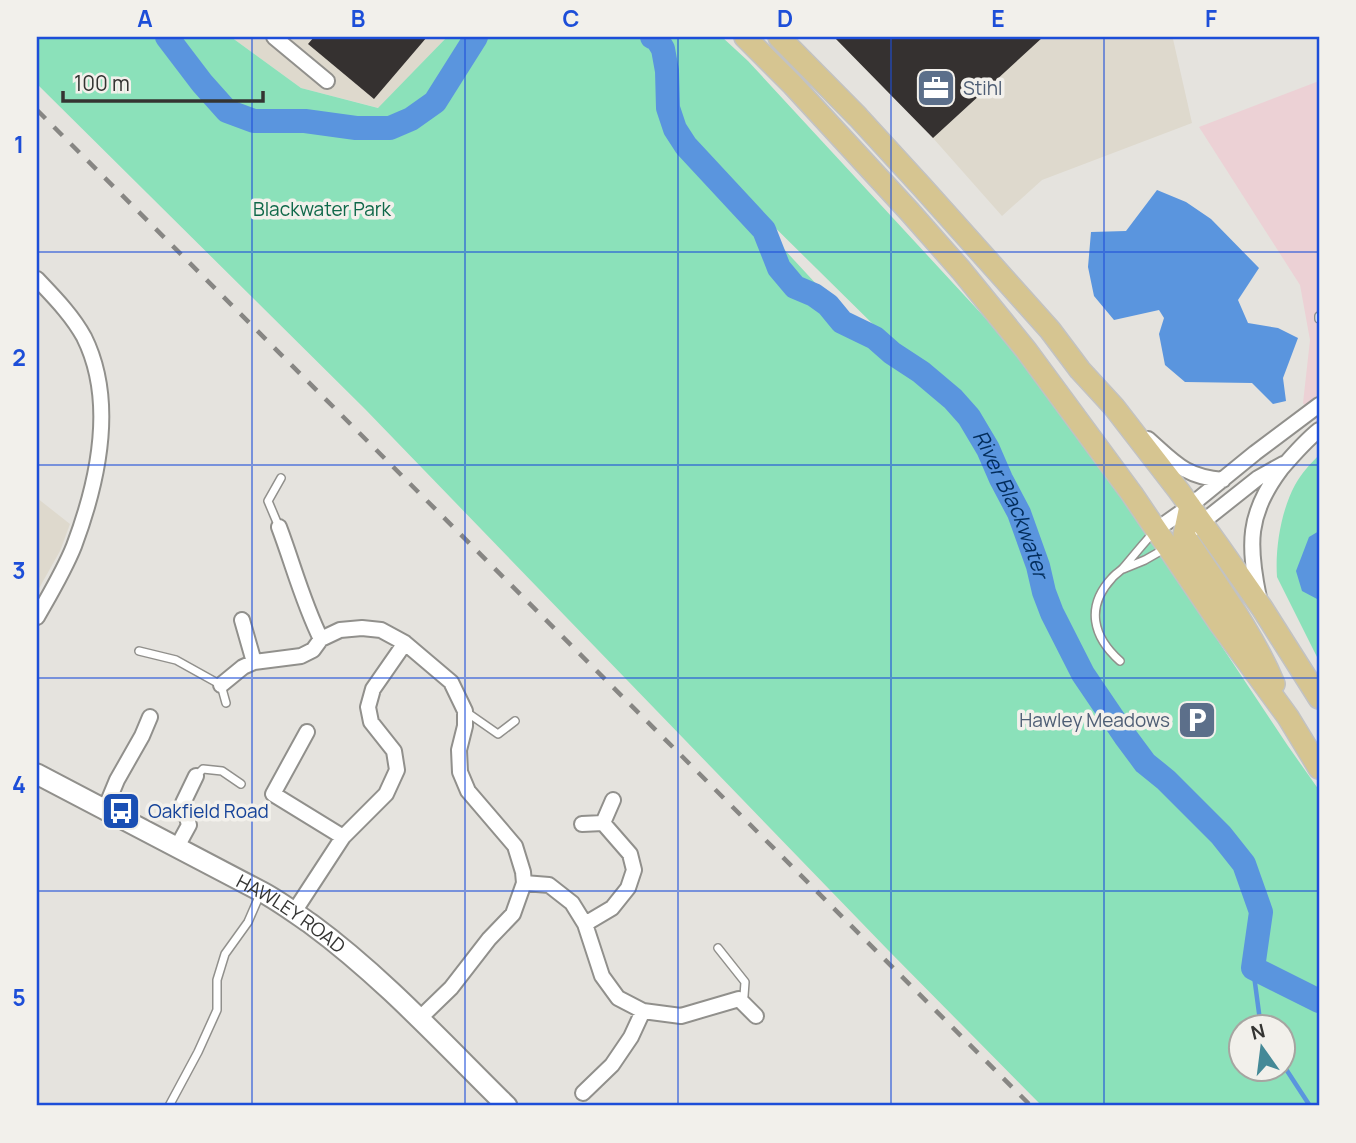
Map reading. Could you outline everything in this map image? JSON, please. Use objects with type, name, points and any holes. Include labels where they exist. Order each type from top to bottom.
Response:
[{"type":"main road","points":[[745,37],[802,95],[961,270],[1026,350],[1100,449],[1262,608],[1319,698]]},
{"type":"main road","points":[[779,37],[858,117],[1050,330],[1080,370],[1114,407],[1180,528],[1264,660],[1288,718],[1319,768]]},
{"type":"main road","name":"HAWLEY ROAD","points":[[37,774],[262,892],[294,912],[361,964],[507,1106]]},
{"type":"street","points":[[274,37],[327,81]]},
{"type":"street","points":[[37,279],[65,309],[83,336],[94,362],[100,394],[101,421],[89,502],[73,548],[37,617]]},
{"type":"street","points":[[1180,528],[1223,480],[1319,405]]},
{"type":"street","points":[[1114,407],[1182,469],[1198,477],[1223,480]]},
{"type":"street","points":[[1262,608],[1252,547],[1258,506],[1287,461],[1319,430]]},
{"type":"street","points":[[1180,528],[1287,461]]},
{"type":"street","points":[[279,527],[321,639]]},
{"type":"street","points":[[242,620],[254,662]]},
{"type":"street","points":[[221,685],[243,667],[254,662],[301,656],[313,650],[321,639],[340,630],[362,628],[381,629],[405,643],[451,681],[465,711],[465,726],[459,750],[460,772],[468,791],[515,846],[524,883],[513,914],[489,939],[451,988],[419,1019]]},
{"type":"street","points":[[294,912],[343,837],[386,794],[397,770],[394,751],[371,722],[368,707],[373,689],[405,643]]},
{"type":"street","points":[[105,809],[150,717]]},
{"type":"street","points":[[307,732],[273,794],[343,837]]},
{"type":"street","points":[[177,847],[189,825],[183,803],[196,776]]},
{"type":"street","points":[[603,823],[613,800]]},
{"type":"street","points":[[585,924],[612,908],[628,888],[634,870],[630,855],[603,823]]},
{"type":"street","points":[[582,824],[603,823]]},
{"type":"street","points":[[524,883],[549,885],[572,903],[585,924],[602,976],[618,998],[643,1011],[681,1016],[739,999],[756,1016]]},
{"type":"street","points":[[583,1093],[612,1065],[631,1037],[643,1011]]},
{"type":"lane","points":[[801,47],[858,117]]},
{"type":"lane","points":[[279,527],[268,500],[281,478]]},
{"type":"lane","points":[[1123,569],[1145,560],[1180,528]]},
{"type":"lane","points":[[1120,661],[1109,651],[1101,637],[1095,618],[1099,596],[1134,553],[1180,528]]},
{"type":"lane","points":[[139,651],[176,660],[221,685],[226,703]]},
{"type":"lane","points":[[465,711],[498,734],[515,721]]},
{"type":"lane","points":[[196,776],[203,769],[222,771],[242,784]]},
{"type":"lane","points":[[169,1106],[217,1010],[216,980],[225,954],[248,922],[262,892]]},
{"type":"lane","points":[[718,948],[745,982],[744,996],[739,999]]},
{"type":"shaded area","points":[[231,37],[447,37],[379,108],[301,88]]},
{"type":"shaded area","name":"Stihl","points":[[834,37],[1175,37],[1173,39],[1192,123],[1042,180],[1002,216],[933,138]]},
{"type":"shaded area","points":[[1319,81],[1319,424],[1303,403],[1310,340],[1300,285],[1199,127]]},
{"type":"shaded area","points":[[37,498],[70,524],[60,551],[37,592]]},
{"type":"green space","name":"Hawley Meadows","points":[[37,37],[231,37],[301,88],[378,108],[447,37],[722,37],[748,61],[1000,334],[1094,454],[1319,790],[1319,1106],[1042,1106],[365,409],[37,84]],"holes":[[[674,128],[887,338],[868,340]]]},
{"type":"green space","points":[[1319,455],[1319,661],[1277,577],[1277,566],[1280,530],[1290,495],[1300,477]]},
{"type":"water","points":[[1157,190],[1186,202],[1211,219],[1259,268],[1238,300],[1248,323],[1278,328],[1298,338],[1283,378],[1286,401],[1273,404],[1252,383],[1185,382],[1165,365],[1159,334],[1164,318],[1159,310],[1114,320],[1094,296],[1088,267],[1091,232],[1126,231]]},
{"type":"water","points":[[1319,531],[1319,600],[1302,591],[1296,571],[1309,537]]},
{"type":"building","points":[[314,37],[427,37],[374,99],[308,44]]},
{"type":"building","name":"Stihl","points":[[834,37],[1043,37],[933,138]]},
{"type":"waterway","name":"River Blackwater","points":[[167,37],[227,111],[254,121],[305,121],[356,128],[390,128],[411,119],[435,102],[476,37]]},
{"type":"waterway","name":"River Blackwater","points":[[652,37],[657,39],[663,49],[667,71],[668,108],[675,129],[686,146],[764,230],[779,268],[795,287],[828,305],[842,322],[875,338],[921,372],[953,399],[969,417],[1019,513],[1052,613],[1083,674],[1145,763],[1166,780],[1221,835],[1244,864],[1261,912],[1253,968],[1319,1001]]},
{"type":"waterway","points":[[1253,968],[1259,1014]]},
{"type":"waterway","points":[[1296,1084],[1310,1106]]},
{"type":"railway","points":[[37,110],[1031,1106]]},
{"type":"place","name":"Stihl","points":[[936,88]]},
{"type":"place","name":"Hawley Meadows","points":[[1197,720]]},
{"type":"place","name":"Oakfield Road","points":[[121,811]]},
{"type":"park label","name":"Blackwater Park","points":[[322,209]]}]
